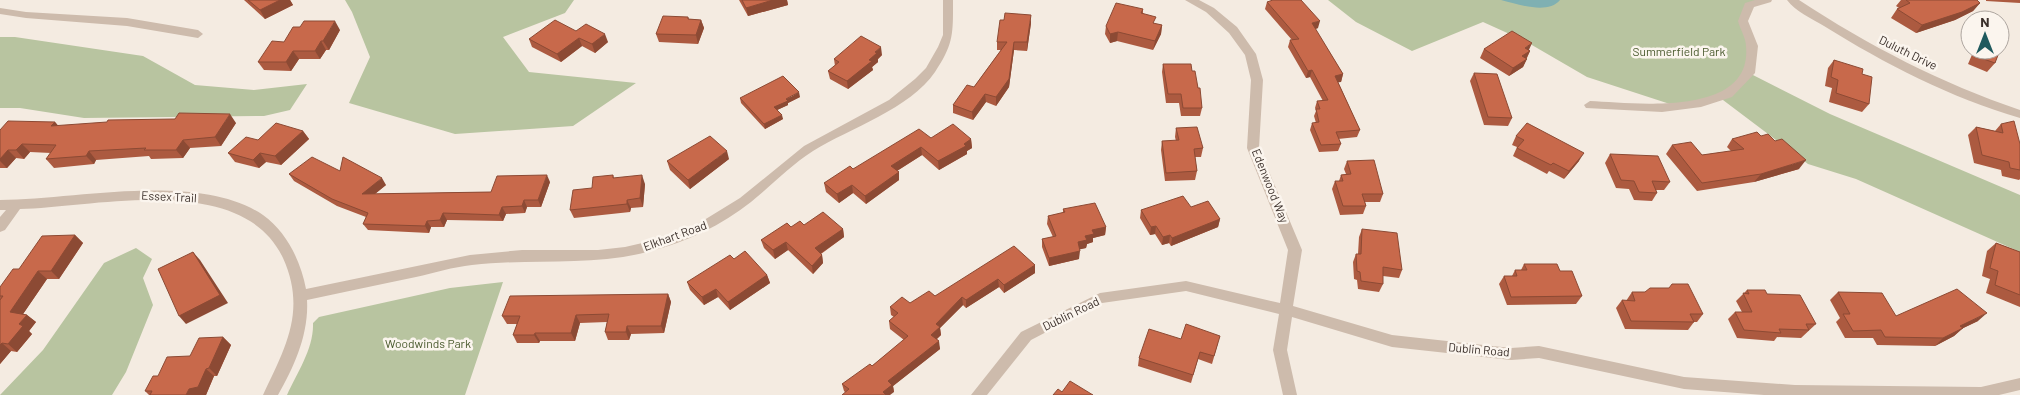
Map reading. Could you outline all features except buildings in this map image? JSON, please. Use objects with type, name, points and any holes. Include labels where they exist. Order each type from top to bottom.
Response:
[{"type":"street","name":"Elkhart Road","points":[[300,296],[470,260],[522,255],[598,255],[625,252],[652,246],[701,228],[744,201],[808,149],[893,103],[913,88],[930,71],[944,47],[948,35],[948,0]]},
{"type":"street","name":"Edenwood Way","points":[[1190,0],[1210,10],[1233,30],[1250,54],[1257,80],[1253,148],[1295,250],[1280,350],[1290,395]]},
{"type":"street","points":[[1590,105],[1662,108],[1701,103],[1728,94],[1748,73],[1752,46],[1743,21],[1749,5],[1766,0]]},
{"type":"street","name":"Duluth Drive","points":[[1792,0],[1841,34],[1911,72],[2020,114]]},
{"type":"street","points":[[0,11],[26,15],[127,22],[198,34]]},
{"type":"street","name":"Essex Trail","points":[[0,205],[157,194],[193,196],[221,203],[254,217],[277,236],[293,263],[300,296],[297,329],[292,349],[270,395]]},
{"type":"street","points":[[0,227],[16,205]]},
{"type":"street","name":"Dublin Road","points":[[978,395],[1026,336],[1100,298],[1186,286],[1287,310],[1392,342],[1511,354],[1538,352],[1627,372],[1693,384],[1795,391],[1981,393],[2020,384]]},
{"type":"green space","points":[[345,0],[574,0],[565,13],[503,37],[529,72],[636,83],[573,126],[455,134],[349,103],[370,57],[352,12]]},
{"type":"green space","name":"Summerfield Park","points":[[1328,0],[1767,0],[1749,5],[1743,20],[1752,46],[1749,73],[1830,114],[2020,195],[2020,252],[1856,179],[1808,164],[1719,97],[1676,106],[1587,77],[1525,41],[1483,22],[1412,51],[1356,22]]},
{"type":"green space","points":[[0,37],[15,37],[143,56],[195,85],[254,90],[307,84],[290,110],[264,116],[84,118],[20,108],[0,108]]},
{"type":"green space","points":[[136,248],[152,259],[143,278],[153,305],[126,372],[112,395],[0,395],[43,350],[104,263]]},
{"type":"green space","name":"Woodwinds Park","points":[[503,282],[465,395],[287,395],[308,351],[313,332],[313,323],[319,317],[450,288]]},
{"type":"water","points":[[1501,0],[1560,0],[1548,7],[1540,8]]}]
